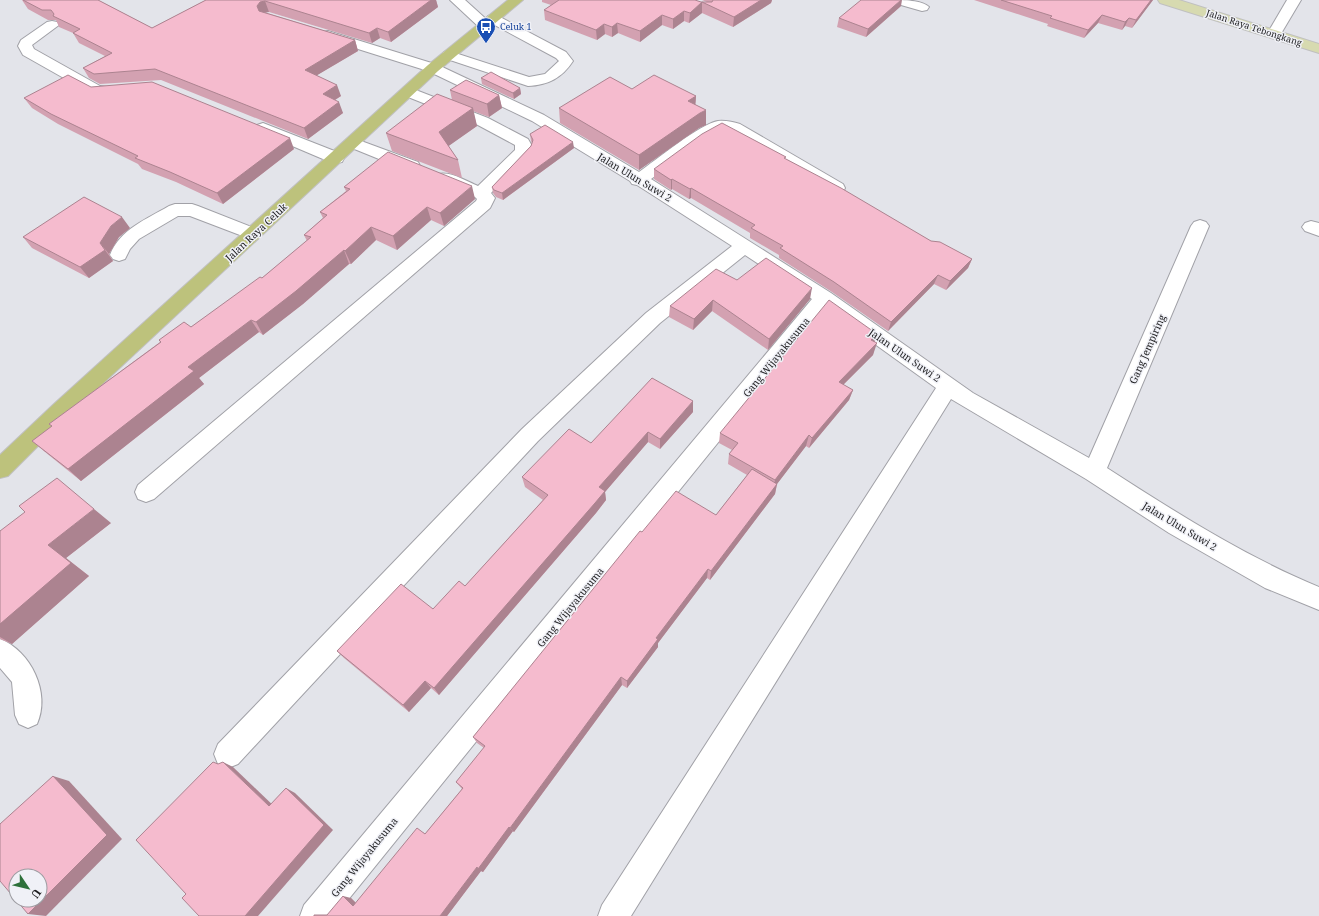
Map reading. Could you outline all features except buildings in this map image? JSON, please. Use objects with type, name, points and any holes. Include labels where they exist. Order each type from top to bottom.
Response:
[{"type":"highway","name":"Jalan Raya Celuk","points":[[0,469],[247,231],[336,158],[433,68],[516,0]]},
{"type":"main road","name":"Jalan Raya Tebongkang","points":[[1165,0],[1319,49]]},
{"type":"street","points":[[449,55],[528,82],[539,82],[548,78],[562,68],[566,61],[561,55],[489,22],[457,0]]},
{"type":"street","points":[[899,0],[922,7]]},
{"type":"street","points":[[1274,34],[1294,0]]},
{"type":"street","points":[[52,26],[26,43],[24,46],[28,52],[97,91],[123,89]]},
{"type":"street","name":"Jalan Ulun Suwi 2","points":[[313,31],[433,68],[538,118],[638,180],[669,197],[824,298],[966,399],[1094,472],[1177,526],[1274,580],[1319,599]]},
{"type":"street","points":[[408,92],[482,121],[522,142],[524,146],[523,152],[481,193]]},
{"type":"street","points":[[248,122],[336,158]]},
{"type":"street","points":[[638,180],[706,132],[724,124],[734,126],[847,194]]},
{"type":"street","points":[[146,492],[484,204],[486,198],[481,193],[353,143]]},
{"type":"street","points":[[119,255],[122,247],[133,235],[175,210],[192,210],[247,231]]},
{"type":"street","name":"Gang Jempiring","points":[[1094,472],[1200,226]]},
{"type":"street","points":[[228,754],[530,435],[653,318],[744,246]]},
{"type":"street","name":"Gang Wijayakusuma","points":[[315,916],[824,298]]},
{"type":"street","points":[[613,916],[948,386]]},
{"type":"street","points":[[0,651],[24,676],[28,689],[28,715]]},
{"type":"place","name":"Celuk 1","points":[[486,44]]}]
